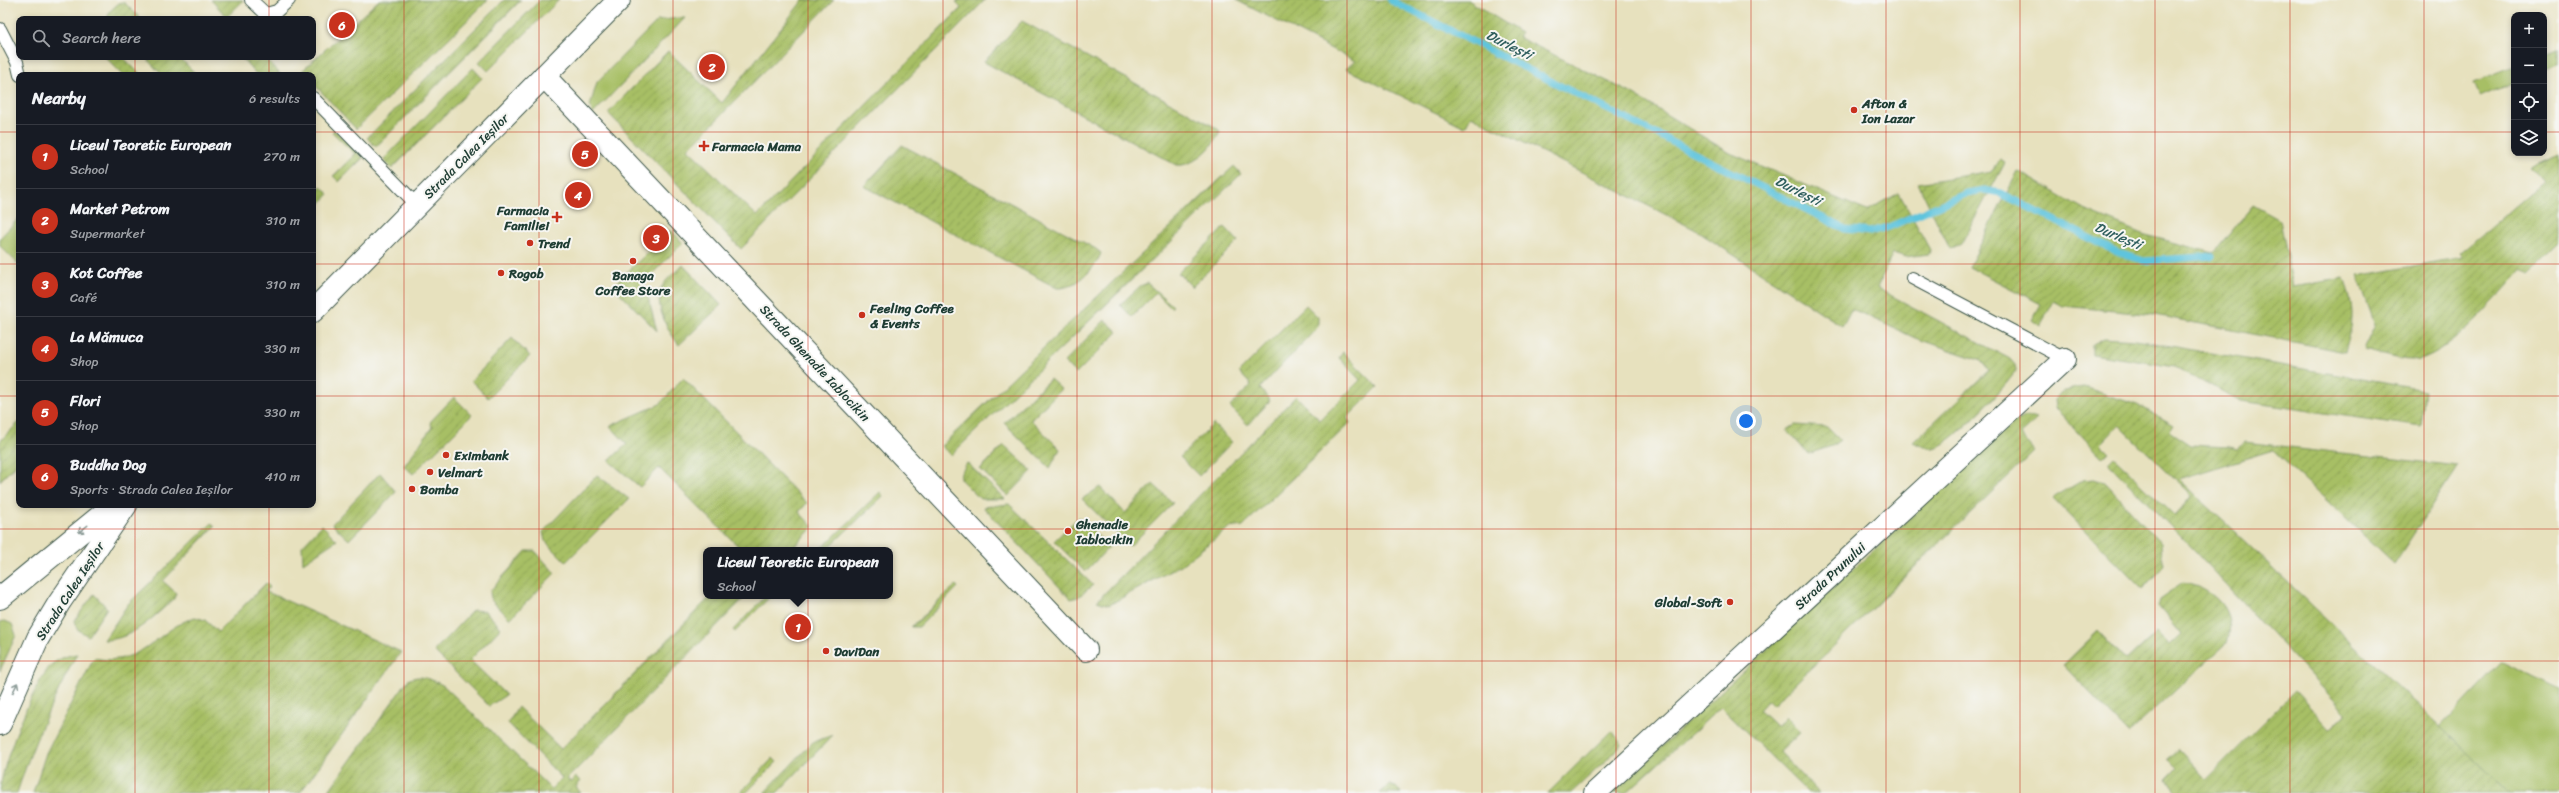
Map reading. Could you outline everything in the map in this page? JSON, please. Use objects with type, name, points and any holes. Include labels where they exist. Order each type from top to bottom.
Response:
[{"type":"street","name":"Strada Calea Ieșilor","points":[[316,308],[619,0]]},
{"type":"street","name":"Strada Ghenadie Iablocikin","points":[[544,76],[1086,650]]},
{"type":"street","name":"Strada Prunului","points":[[1595,793],[2065,359]]},
{"type":"street","name":"Strada Calea Ieșilor","points":[[0,598],[110,508]]},
{"type":"street","name":"Strada Calea Ieșilor","points":[[0,724],[38,638],[59,603],[124,508]]},
{"type":"lane","points":[[251,0],[266,14],[277,11],[289,0]]},
{"type":"lane","points":[[0,29],[17,62],[19,72]]},
{"type":"lane","points":[[316,101],[417,205]]},
{"type":"lane","points":[[1912,278],[2065,359]]},
{"type":"green space","points":[[211,0],[243,1],[228,16],[226,16]]},
{"type":"green space","points":[[379,0],[488,0],[356,129],[316,86],[316,72],[302,71],[314,60],[316,60],[316,58]]},
{"type":"green space","points":[[504,0],[521,0],[376,147],[367,138]]},
{"type":"green space","points":[[540,0],[559,0],[488,71],[479,62]]},
{"type":"green space","points":[[803,0],[834,0],[688,149],[757,216],[961,8],[956,3],[959,0],[985,0],[741,249],[608,113],[668,51],[722,103]]},
{"type":"green space","points":[[1236,0],[1468,0],[1521,33],[1518,37],[1629,92],[1730,153],[1867,211],[1899,193],[1930,250],[1929,254],[1906,257],[1893,253],[1877,288],[2010,359],[2015,365],[2016,371],[2001,390],[1965,427],[1942,445],[1931,448],[1915,443],[1913,442],[1989,370],[1982,361],[1915,338],[1852,309],[1842,326],[1694,229],[1471,116],[1465,127],[1346,69],[1355,61]]},
{"type":"green space","points":[[119,3],[125,3],[138,16],[108,16],[110,11]]},
{"type":"green space","points":[[685,18],[593,114],[590,106],[597,82],[657,21]]},
{"type":"green space","points":[[1022,21],[1215,127],[1220,131],[1217,137],[1202,155],[1190,163],[1176,165],[984,62]]},
{"type":"green space","points":[[2559,48],[2559,63],[2547,69],[2547,53]]},
{"type":"green space","points":[[108,60],[126,60],[138,72],[120,72]]},
{"type":"green space","points":[[148,60],[182,60],[194,72],[159,72]]},
{"type":"green space","points":[[244,60],[267,60],[278,72],[254,72]]},
{"type":"green space","points":[[473,68],[482,78],[392,169],[383,160]]},
{"type":"green space","points":[[2511,68],[2511,83],[2480,97],[2474,83]]},
{"type":"green space","points":[[335,130],[363,158],[339,182],[333,176],[355,154],[332,132]]},
{"type":"green space","points":[[902,145],[1096,249],[1101,253],[1094,266],[1077,282],[1057,288],[864,186]]},
{"type":"green space","points":[[2559,155],[2559,248],[2530,276],[2522,270],[2486,310],[2456,338],[2441,349],[2426,357],[2406,360],[2363,350],[2375,325],[2358,276],[2463,257],[2460,253],[2544,182],[2532,168]]},
{"type":"green space","points":[[2000,160],[2005,163],[1961,244],[1950,249],[1918,183],[1992,171]]},
{"type":"green space","points":[[1234,166],[1241,174],[951,455],[941,446]]},
{"type":"green space","points":[[2018,171],[2089,212],[2142,234],[2214,253],[2253,205],[2280,220],[2293,287],[2344,278],[2352,307],[2352,323],[2345,352],[2155,315],[2063,306],[2054,301],[2040,326],[2032,320],[2041,304],[1969,267]]},
{"type":"green space","points":[[321,186],[329,194],[316,208],[316,192]]},
{"type":"green space","points":[[16,221],[16,262],[0,246],[0,238]]},
{"type":"green space","points":[[1225,227],[1238,241],[1192,287],[1178,273]]},
{"type":"green space","points":[[671,230],[683,243],[644,282],[657,331],[613,286]]},
{"type":"green space","points":[[683,265],[721,305],[679,345],[666,325],[659,300],[660,292],[665,282]]},
{"type":"green space","points":[[1147,283],[1173,306],[1171,308],[1156,293],[1132,317],[1120,305],[1140,286]]},
{"type":"green space","points":[[1306,305],[1318,317],[1318,327],[1260,388],[1270,401],[1248,425],[1230,407],[1251,385],[1239,372]]},
{"type":"green space","points":[[1105,320],[1118,332],[1076,374],[1064,362]]},
{"type":"green space","points":[[512,338],[530,356],[488,398],[471,381]]},
{"type":"green space","points":[[2103,338],[2136,340],[2425,390],[2421,427],[2241,401],[2175,367],[2092,354],[2092,344]]},
{"type":"green space","points":[[1343,352],[1378,387],[1347,418],[1350,423],[1243,526],[1229,528],[1181,565],[1109,605],[1097,601],[1296,396],[1320,420],[1360,380],[1339,358]]},
{"type":"green space","points":[[683,378],[807,503],[799,512],[813,527],[794,547],[739,547],[659,468],[640,487],[609,461],[627,444],[610,426],[660,404]]},
{"type":"green space","points":[[1050,379],[1061,389],[1031,420],[1060,449],[1050,468],[1004,423]]},
{"type":"green space","points":[[2084,387],[2140,406],[2174,425],[2170,431],[2191,445],[2230,447],[2237,449],[2245,442],[2458,466],[2394,564],[2273,450],[2179,479],[2510,793],[2178,793],[2166,779],[2177,768],[2168,759],[2179,749],[2207,779],[2295,691],[2330,729],[2346,713],[2182,538],[2109,464],[2115,458],[2174,515],[2192,496],[2119,425],[2101,444],[2109,452],[2103,458],[2055,408],[2054,400],[2060,394],[2071,389]]},
{"type":"green space","points":[[454,397],[472,415],[413,474],[404,466],[432,427],[430,422]]},
{"type":"green space","points":[[2027,416],[2037,419],[2020,434],[2034,451],[1773,705],[1768,700],[1759,710],[1777,727],[1786,717],[1801,732],[1780,752],[1819,793],[1808,793],[1721,707],[1626,793],[1611,793],[2012,423]]},
{"type":"green space","points":[[1213,424],[1232,442],[1199,476],[1180,457]]},
{"type":"green space","points":[[16,425],[16,465],[0,481],[0,441]]},
{"type":"green space","points":[[1795,425],[1827,427],[1840,440],[1832,446],[1808,454],[1787,430]]},
{"type":"green space","points":[[1004,445],[1032,471],[1008,496],[980,469]]},
{"type":"green space","points":[[967,463],[1005,499],[980,499],[960,479],[961,473]]},
{"type":"green space","points":[[380,473],[396,492],[349,540],[332,524]]},
{"type":"green space","points":[[597,475],[629,499],[566,562],[545,541],[543,532]]},
{"type":"green space","points":[[2094,479],[2104,482],[2161,543],[2163,567],[2142,589],[2053,498],[2083,480]]},
{"type":"green space","points":[[1153,484],[1173,503],[1130,546],[1082,499],[1100,487],[1125,513]]},
{"type":"green space","points":[[880,492],[883,496],[829,547],[822,547]]},
{"type":"green space","points":[[1009,504],[1093,585],[1078,597],[1071,599],[983,507]]},
{"type":"green space","points":[[1079,517],[1109,547],[1085,572],[1054,541]]},
{"type":"green space","points":[[212,523],[215,526],[163,581],[176,593],[174,599],[150,620],[133,632],[114,639],[104,640],[128,604]]},
{"type":"green space","points":[[322,525],[337,540],[303,563],[302,546]]},
{"type":"green space","points":[[526,551],[535,551],[555,573],[510,619],[491,600],[490,591]]},
{"type":"green space","points":[[266,583],[270,587],[265,591],[401,652],[300,793],[33,793],[46,753],[94,658],[111,660],[125,658],[137,653],[181,623],[195,617],[205,620],[218,632]]},
{"type":"green space","points":[[2183,583],[2204,590],[2213,596],[2226,611],[2229,621],[2227,643],[2129,733],[2063,665],[2098,631],[2126,661],[2156,633],[2169,645],[2181,634],[2158,606],[2160,599]]},
{"type":"green space","points":[[956,585],[958,587],[919,627],[911,627]]},
{"type":"green space","points":[[94,594],[107,608],[88,636],[77,629],[74,621]]},
{"type":"green space","points":[[708,599],[743,599],[567,779],[571,782],[575,777],[581,781],[576,787],[581,793],[327,793],[408,680],[417,677],[426,678],[444,686],[551,789],[562,778],[508,723],[518,707],[561,749]]},
{"type":"green space","points":[[763,599],[768,599],[735,632],[733,630]]},
{"type":"green space","points":[[473,610],[485,611],[501,628],[470,660],[506,695],[489,706],[434,651]]},
{"type":"green space","points":[[5,621],[12,624],[16,635],[0,671],[0,622]]},
{"type":"green space","points":[[77,654],[44,722],[17,793],[0,793],[1,781],[11,747],[27,708],[43,676],[50,666],[59,659]]},
{"type":"green space","points":[[2502,662],[2559,690],[2559,793],[2510,793],[2440,727]]},
{"type":"green space","points":[[1611,731],[1620,740],[1621,744],[1615,752],[1571,793],[1548,793]]},
{"type":"green space","points":[[833,735],[777,793],[764,793],[813,742]]},
{"type":"green space","points":[[773,758],[777,762],[746,793],[740,793]]},
{"type":"green space","points":[[1389,785],[1396,786],[1401,793],[1380,793]]},
{"type":"waterway","name":"Durlești","points":[[1390,0],[1845,229],[1870,232],[1889,227],[1967,193],[1984,190],[2000,193],[2117,252],[2144,261],[2213,256]]},
{"type":"place","name":"Buddha Dog","points":[[342,25]]},
{"type":"place","name":"Market Petrom","points":[[712,67]]},
{"type":"place","name":"Afton & Ion Lazar","points":[[1854,110]]},
{"type":"place","name":"Farmacia Mama","points":[[704,146]]},
{"type":"place","name":"Flori","points":[[585,154]]},
{"type":"place","name":"La Mămuca","points":[[578,195]]},
{"type":"place","name":"Farmacia Familiei","points":[[557,217]]},
{"type":"place","name":"Kot Coffee","points":[[656,238]]},
{"type":"place","name":"Trend","points":[[530,243]]},
{"type":"place","name":"Banaga Coffee Store","points":[[633,261]]},
{"type":"place","name":"Rogob","points":[[501,273]]},
{"type":"place","name":"Feeling Coffee & Events","points":[[862,315]]},
{"type":"place","name":"Eximbank","points":[[446,455]]},
{"type":"place","name":"Velmart","points":[[430,472]]},
{"type":"place","name":"Bomba","points":[[412,489]]},
{"type":"place","name":"Ghenadie Iablocikin","points":[[1068,531]]},
{"type":"place","name":"Global-Soft","points":[[1730,602]]},
{"type":"place","name":"Liceul Teoretic European","points":[[798,627]]},
{"type":"place","name":"DaviDan","points":[[826,651]]}]
